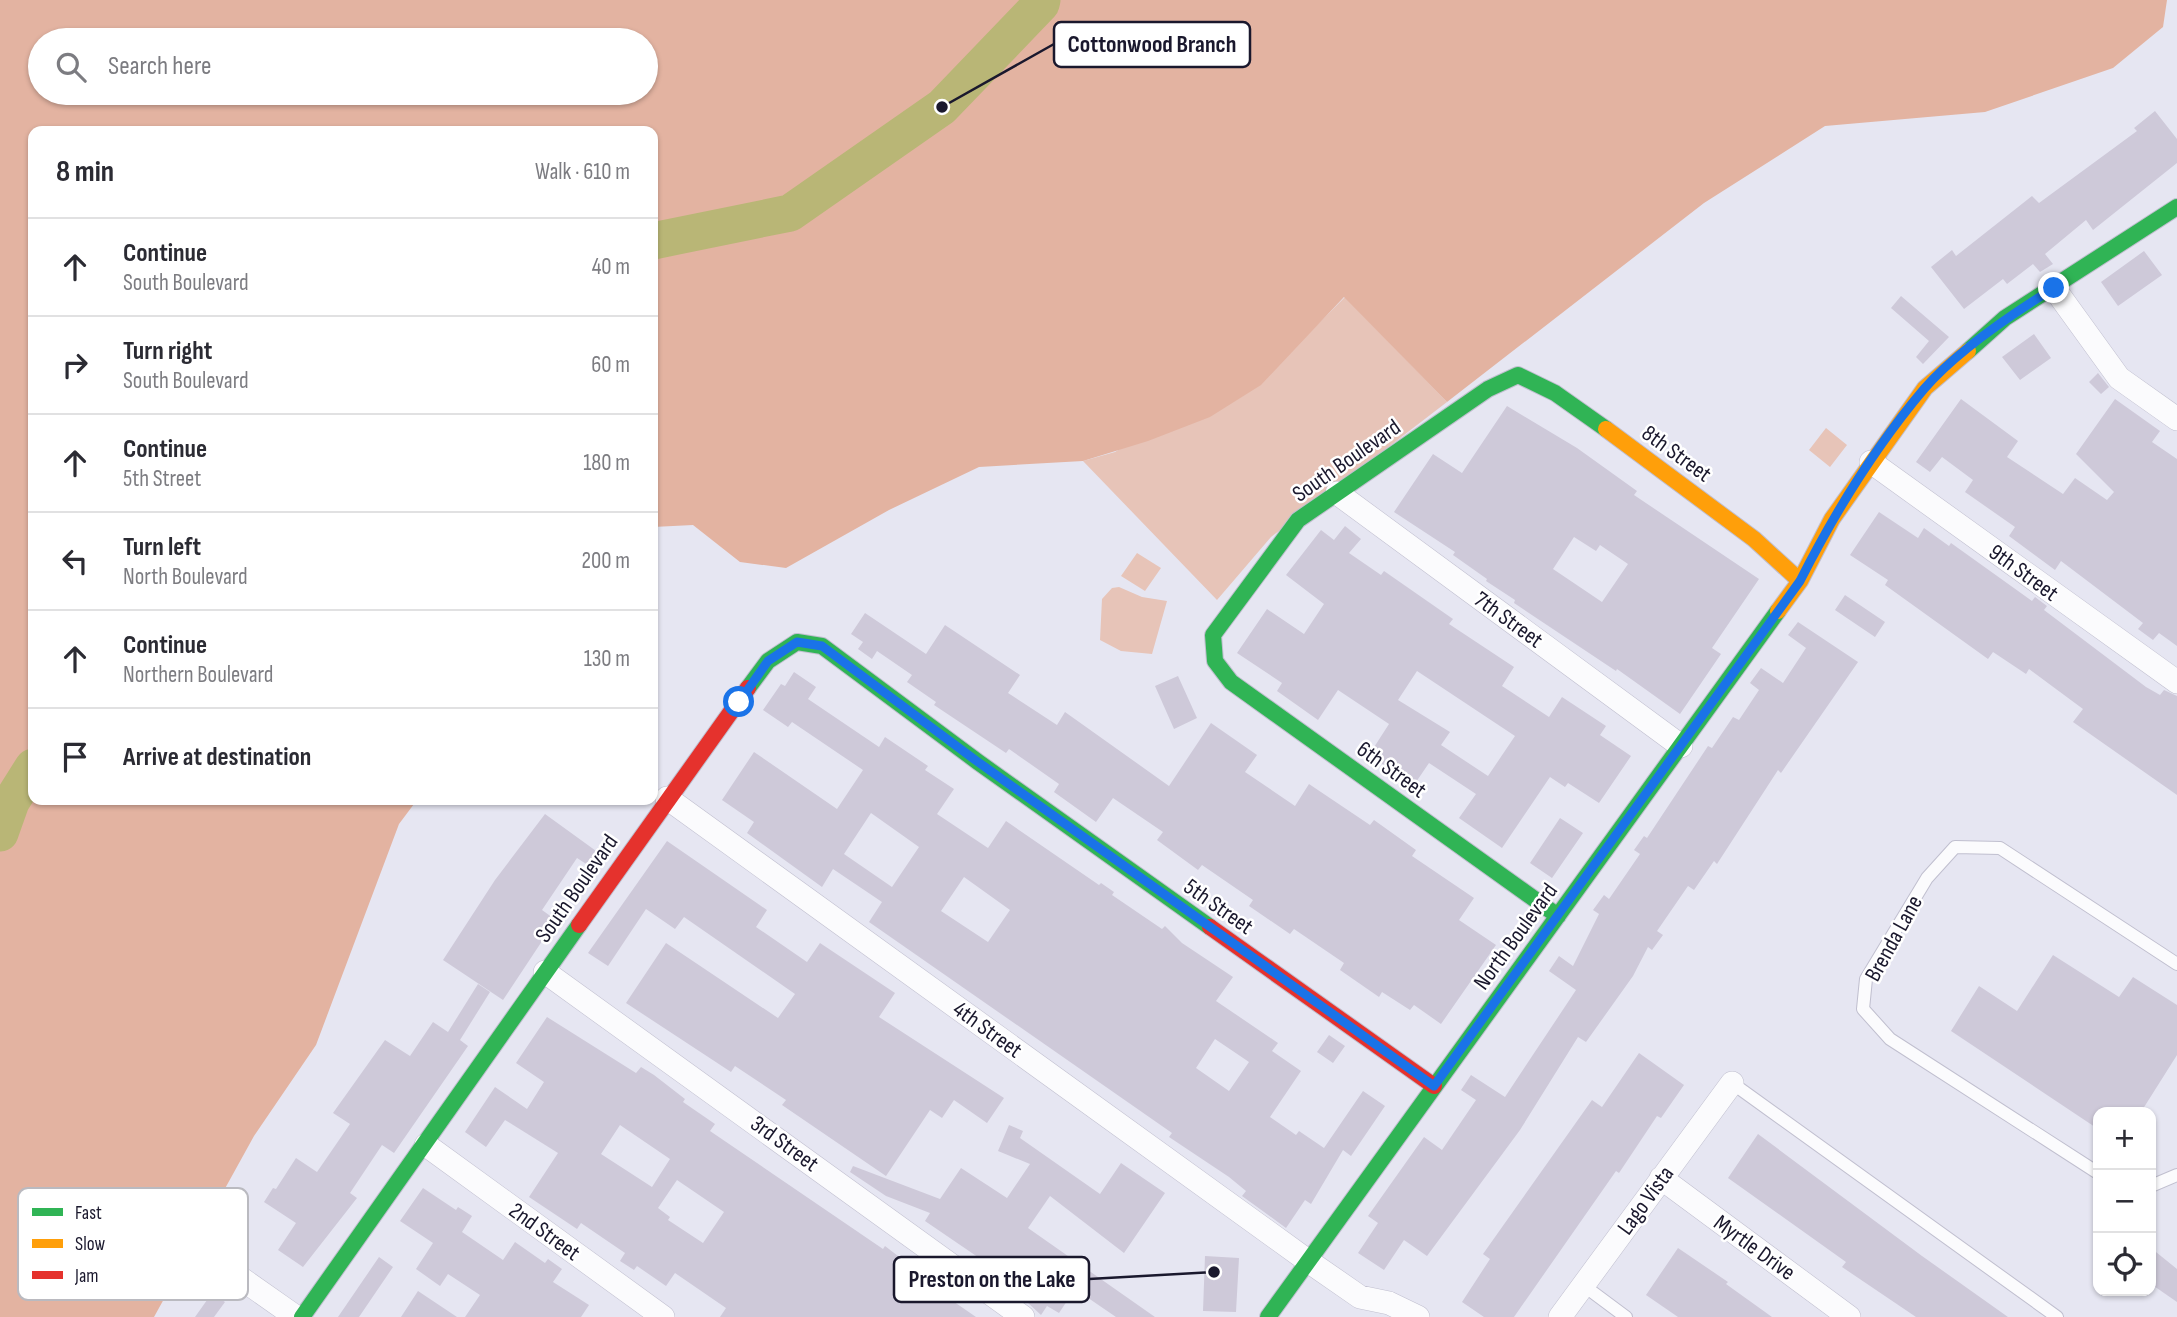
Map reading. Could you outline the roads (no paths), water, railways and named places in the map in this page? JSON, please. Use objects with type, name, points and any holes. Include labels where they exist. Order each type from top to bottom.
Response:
[{"type":"street","name":"North Boulevard","points":[[1268,1317],[1800,581],[1832,519],[1925,388],[2005,318],[2177,207]]},
{"type":"street","points":[[2054,288],[2119,378],[2177,419]]},
{"type":"street","name":"South Boulevard","points":[[1210,651],[1213,635],[1298,520],[1488,390],[1518,375]]},
{"type":"street","name":"8th Street","points":[[1518,375],[1555,393],[1654,463],[1754,539],[1800,581]]},
{"type":"street","name":"9th Street","points":[[1871,462],[2177,682]]},
{"type":"street","name":"7th Street","points":[[1337,493],[1681,746]]},
{"type":"street","name":"South Boulevard","points":[[302,1317],[426,1145],[667,798],[768,661],[797,642],[822,646],[978,762]]},
{"type":"street","name":"6th Street","points":[[1210,651],[1218,669],[1231,682],[1558,916]]},
{"type":"street","name":"5th Street","points":[[978,762],[1434,1086]]},
{"type":"street","name":"4th Street","points":[[667,798],[1360,1297],[1389,1303],[1418,1317]]},
{"type":"street","name":"3rd Street","points":[[545,972],[1023,1317]]},
{"type":"street","name":"Lago Vista","points":[[1560,1317],[1732,1083]]},
{"type":"street","name":"2nd Street","points":[[426,1145],[663,1317]]},
{"type":"street","name":"Myrtle Drive","points":[[1661,1178],[1849,1317]]},
{"type":"street","points":[[248,1283],[296,1317]]},
{"type":"lane","name":"Brenda Lane","points":[[2095,1170],[1891,1039],[1863,1009],[1866,979],[1927,878],[1955,847],[2000,848],[2177,964]]},
{"type":"lane","points":[[1732,1083],[2057,1317]]},
{"type":"lane","points":[[2156,1184],[2177,1175]]},
{"type":"lane","points":[[1583,1285],[1626,1317]]},
{"type":"waterway","points":[[658,240],[790,213],[942,107],[1042,0]]},
{"type":"waterway","points":[[0,833],[11,802],[28,775]]},
{"type":"place","name":"Cottonwood Branch","points":[[942,107]]},
{"type":"place","name":"Preston on the Lake","points":[[1214,1272]]}]
